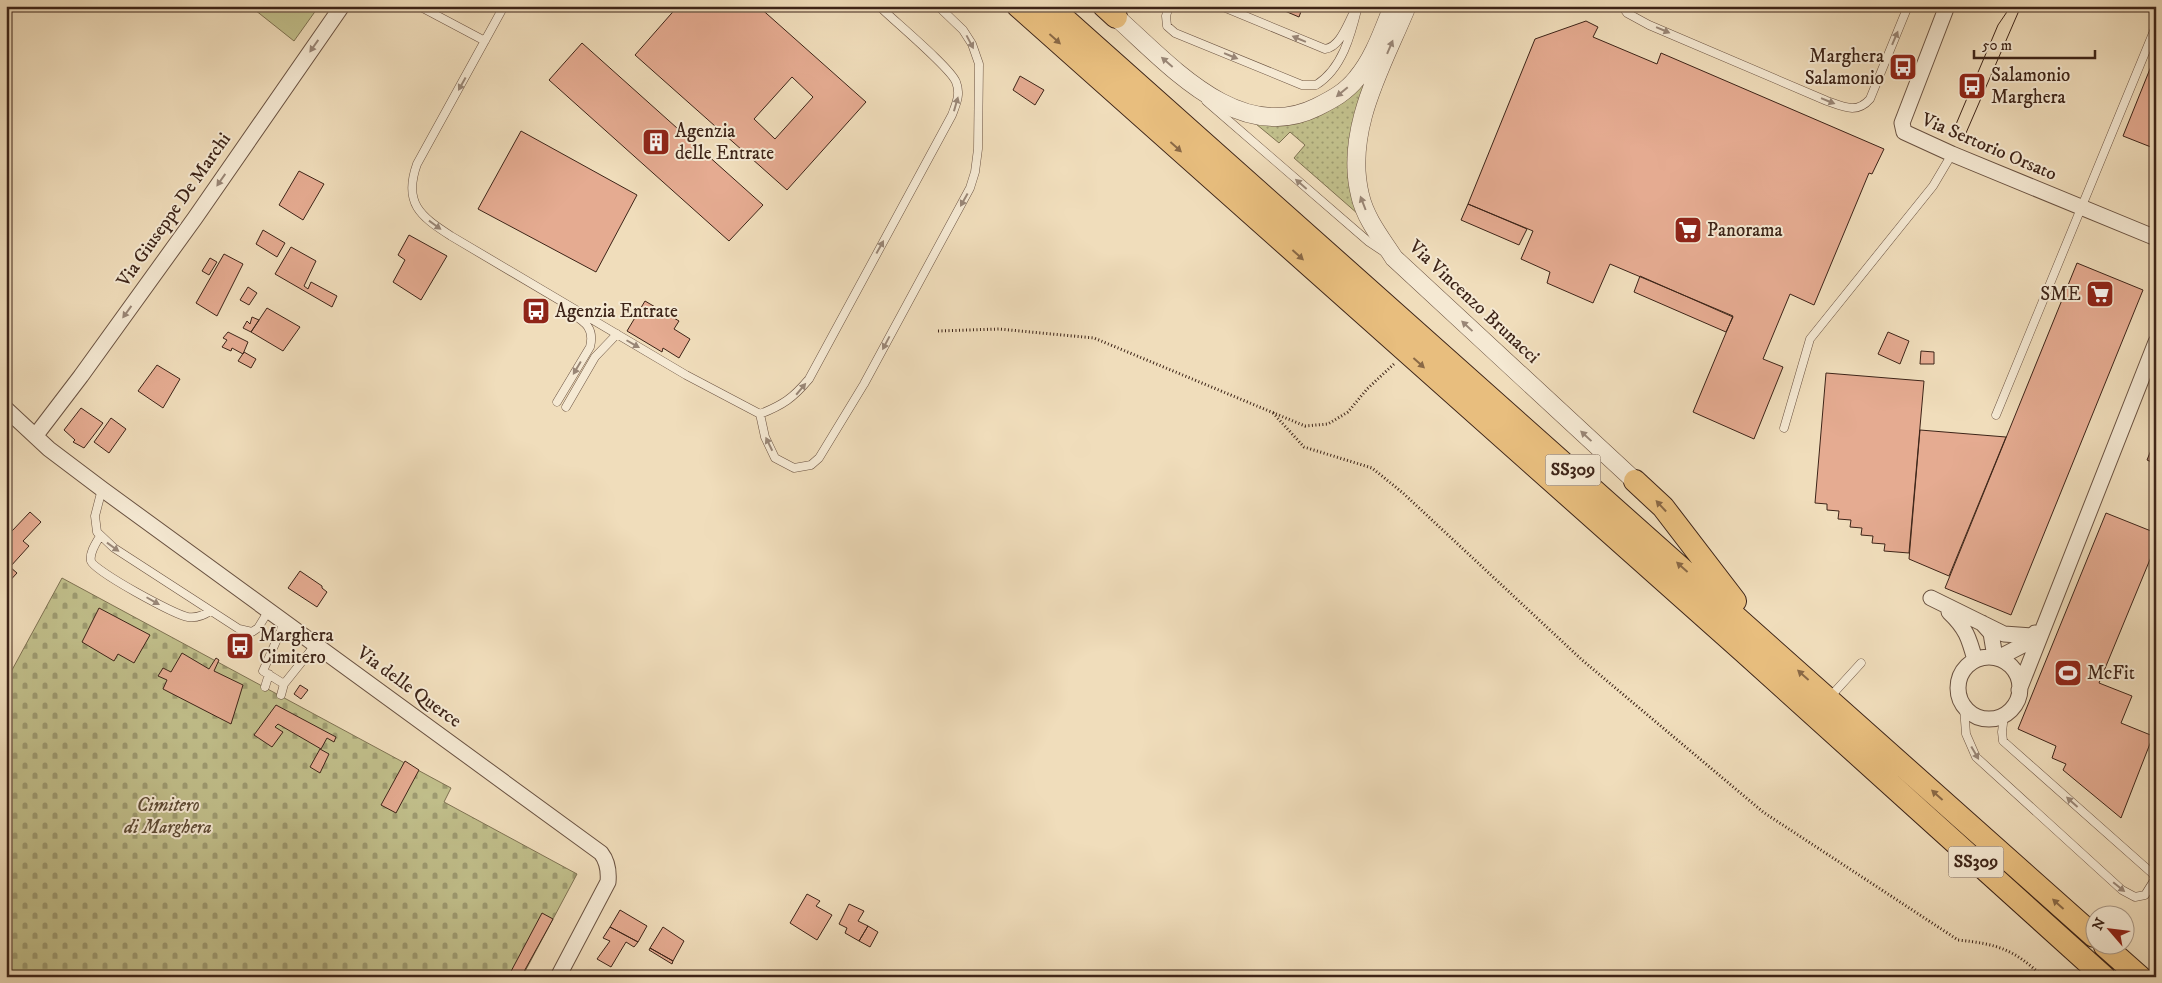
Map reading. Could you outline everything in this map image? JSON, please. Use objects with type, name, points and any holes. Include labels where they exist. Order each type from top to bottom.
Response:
[{"type":"main road","name":"SS309","points":[[1018,6],[2104,977]]},
{"type":"main road","name":"SS309","points":[[1050,6],[2084,927]]},
{"type":"main road","points":[[1635,481],[1663,507],[1766,642]]},
{"type":"main road","points":[[2116,956],[2140,977]]},
{"type":"street","name":"Via Giuseppe De Marchi","points":[[36,435],[195,218],[342,6]]},
{"type":"street","points":[[1110,12],[1191,84],[1234,110],[1259,116],[1281,116],[1305,113],[1341,95],[1358,77],[1374,50],[1393,6]]},
{"type":"street","name":"Via Vincenzo Brunacci","points":[[1407,6],[1366,105],[1359,131],[1356,162],[1360,195],[1372,225],[1394,258],[1635,481]]},
{"type":"street","name":"Via Sertorio Orsato","points":[[1947,6],[1902,126],[1907,134],[2156,238]]},
{"type":"street","points":[[2020,690],[2019,680],[2014,670],[2007,663],[1996,658],[1982,657],[1975,660],[1967,665],[1958,680],[1960,699],[1964,707],[1978,717],[1995,718],[2004,715],[2017,700],[2046,621],[2156,342]]},
{"type":"street","name":"Via delle Querce","points":[[6,409],[49,449],[102,489],[601,853],[607,860],[608,882],[558,977]]},
{"type":"street","points":[[1975,660],[1969,636],[1961,623],[1935,600],[2004,634],[2032,636]]},
{"type":"street","points":[[1996,658],[2025,644],[2046,621]]},
{"type":"street","points":[[1982,623],[1991,633],[1996,658]]},
{"type":"lane","points":[[419,6],[485,41]]},
{"type":"lane","points":[[504,6],[417,164],[411,181],[412,197],[419,212],[432,224],[686,375],[760,414],[777,408],[794,397],[809,379],[957,104],[959,92],[954,76],[879,6]]},
{"type":"lane","points":[[760,414],[765,438],[776,458],[794,468],[811,464],[819,458],[864,384],[970,188],[978,149],[979,64],[972,44],[963,30],[938,6]]},
{"type":"lane","points":[[1169,6],[1166,16],[1167,26],[1175,33],[1302,85],[1316,85],[1332,72],[1352,32],[1358,6]]},
{"type":"lane","points":[[1221,6],[1325,49],[1333,47],[1337,43],[1358,6]]},
{"type":"lane","points":[[1622,6],[1630,16],[1649,25],[1827,101],[1852,109],[1859,108],[1870,99],[1908,6]]},
{"type":"lane","points":[[1996,416],[2156,26]]},
{"type":"lane","points":[[1191,84],[1202,98],[1347,224],[1369,242],[1394,258]]},
{"type":"lane","points":[[1784,428],[1810,339],[1933,186],[1952,154]]},
{"type":"lane","points":[[546,292],[564,308],[587,324],[591,331],[590,347],[557,402]]},
{"type":"lane","points":[[566,407],[595,357],[611,338],[617,334]]},
{"type":"lane","points":[[102,489],[96,516],[97,532],[114,548],[210,612],[239,629],[252,632],[258,628],[270,610]]},
{"type":"lane","points":[[100,536],[92,552],[91,561],[105,573],[182,615],[199,617],[210,612]]},
{"type":"lane","points":[[284,684],[263,671],[285,621]]},
{"type":"lane","points":[[281,695],[284,684],[316,644]]},
{"type":"lane","points":[[1829,698],[1860,663]]},
{"type":"lane","points":[[265,687],[269,674]]},
{"type":"lane","points":[[1964,707],[1966,734],[1976,758],[2122,890],[2135,897],[2145,895],[2155,879],[2153,874],[2004,740],[2002,732],[2004,715]]},
{"type":"path","points":[[938,331],[999,329],[1094,338],[1306,426],[1328,424],[1348,412],[1367,389],[1407,352]]},
{"type":"path","points":[[1273,413],[1304,447],[1372,468],[1403,493],[1581,659],[1763,812],[1958,940],[1992,944],[2026,960],[2043,977]]},
{"type":"green space","points":[[250,6],[319,6],[294,41]]},
{"type":"green space","points":[[1365,81],[1358,214],[1294,158],[1305,145],[1290,132],[1279,143],[1256,124]]},
{"type":"green space","name":"Cimitero di Marghera","points":[[62,578],[451,788],[444,802],[577,874],[522,977],[6,977],[6,681]]},
{"type":"building","points":[[678,6],[758,6],[866,102],[787,190],[635,55]],"holes":[[[792,77],[813,97],[775,139],[754,119]]]},
{"type":"building","points":[[1273,6],[1303,6],[1299,17]]},
{"type":"building","name":"Panorama","points":[[1586,21],[1598,27],[1593,37],[1657,64],[1661,53],[1884,149],[1872,174],[1869,173],[1814,305],[1790,294],[1763,359],[1783,367],[1754,439],[1693,412],[1733,316],[1610,264],[1593,303],[1547,283],[1550,272],[1521,259],[1533,231],[1468,204],[1535,39]]},
{"type":"building","name":"Agenzia delle Entrate","points":[[582,43],[763,205],[729,241],[549,80]]},
{"type":"building","points":[[2156,54],[2156,149],[2123,136]]},
{"type":"building","points":[[1020,76],[1044,90],[1035,105],[1013,90]]},
{"type":"building","points":[[521,131],[637,195],[596,272],[478,209]]},
{"type":"building","points":[[299,171],[324,184],[303,220],[279,205]]},
{"type":"building","points":[[1468,204],[1527,229],[1519,245],[1461,220]]},
{"type":"building","points":[[263,230],[285,243],[277,257],[256,244]]},
{"type":"building","points":[[409,235],[447,256],[421,300],[393,282],[405,260],[398,255]]},
{"type":"building","points":[[291,247],[316,261],[304,286],[308,289],[311,282],[337,296],[332,307],[275,274]]},
{"type":"building","points":[[224,254],[243,264],[217,316],[196,303]]},
{"type":"building","points":[[210,258],[217,262],[209,275],[202,271]]},
{"type":"building","points":[[2077,263],[2143,290],[2011,615],[1945,588]]},
{"type":"building","points":[[1640,276],[1733,317],[1726,332],[1634,292]]},
{"type":"building","points":[[248,287],[257,293],[249,305],[240,300]]},
{"type":"building","points":[[645,301],[679,321],[674,329],[690,339],[679,358],[663,348],[662,352],[627,331]]},
{"type":"building","points":[[267,308],[300,327],[283,351],[251,332]]},
{"type":"building","points":[[252,317],[259,320],[251,332],[243,328],[247,321],[250,324]]},
{"type":"building","points":[[228,332],[248,342],[243,354],[232,348],[231,351],[222,347],[227,340],[223,338]]},
{"type":"building","points":[[1888,332],[1909,341],[1900,364],[1878,354]]},
{"type":"building","points":[[1921,351],[1934,352],[1934,364],[1920,364]]},
{"type":"building","points":[[244,352],[256,359],[251,368],[238,361]]},
{"type":"building","points":[[157,365],[180,379],[163,408],[138,391]]},
{"type":"building","points":[[1826,373],[1924,381],[1909,553],[1884,551],[1885,544],[1872,543],[1873,536],[1861,535],[1862,528],[1850,527],[1851,520],[1838,519],[1839,511],[1827,510],[1827,504],[1815,503]]},
{"type":"building","points":[[81,408],[103,423],[84,448],[73,442],[75,440],[64,430]]},
{"type":"building","points":[[111,418],[126,429],[109,453],[94,442]]},
{"type":"building","points":[[1920,430],[2006,437],[1949,576],[1909,559]]},
{"type":"building","points":[[2156,438],[2156,464],[2147,460]]},
{"type":"building","points":[[30,512],[41,522],[23,541],[29,546],[10,567],[17,573],[6,585],[6,532],[9,529],[12,531]]},
{"type":"building","points":[[2106,513],[2156,533],[2156,545],[2099,683],[2132,696],[2121,723],[2153,736],[2121,818],[2063,770],[2066,764],[2052,758],[2056,746],[2018,729]]},
{"type":"building","points":[[300,571],[322,586],[327,592],[317,607],[288,588]]},
{"type":"building","points":[[99,608],[150,635],[134,663],[118,654],[114,661],[82,642]]},
{"type":"building","points":[[182,653],[209,669],[216,658],[219,660],[214,671],[243,685],[231,724],[163,689],[167,680],[158,676],[163,668],[171,672]]},
{"type":"building","points":[[300,685],[308,690],[301,699],[294,694]]},
{"type":"building","points":[[276,705],[336,737],[334,742],[327,738],[321,749],[278,724],[275,727],[283,732],[272,747],[254,735]]},
{"type":"building","points":[[320,749],[329,754],[320,773],[310,767]]},
{"type":"building","points":[[405,761],[419,770],[396,813],[381,805]]},
{"type":"building","points":[[807,894],[820,901],[816,906],[832,915],[817,940],[790,923]]},
{"type":"building","points":[[849,904],[864,911],[858,921],[868,926],[859,941],[845,933],[847,928],[839,924]]},
{"type":"building","points":[[620,910],[647,926],[638,942],[610,927]]},
{"type":"building","points":[[542,913],[553,919],[521,977],[508,977]]},
{"type":"building","points":[[868,926],[878,932],[870,947],[859,941]]},
{"type":"building","points":[[610,927],[638,942],[634,947],[626,942],[611,967],[597,959],[610,941],[603,938]]},
{"type":"building","points":[[663,927],[684,941],[673,961],[650,948]]},
{"type":"building","points":[[650,948],[673,961],[672,964],[649,950]]},
{"type":"tram line","points":[[1954,129],[1998,25],[2011,6]]},
{"type":"tram line","points":[[1966,133],[2021,6]]},
{"type":"place","name":"Marghera Salamonio","points":[[1903,67]]},
{"type":"place","name":"Salamonio Marghera","points":[[1972,86]]},
{"type":"place","name":"Agenzia delle Entrate","points":[[656,142]]},
{"type":"place","name":"Panorama","points":[[1688,230]]},
{"type":"place","name":"SME","points":[[2100,294]]},
{"type":"place","name":"Agenzia Entrate","points":[[536,311]]},
{"type":"place","name":"Marghera Cimitero","points":[[240,646]]},
{"type":"place","name":"McFit","points":[[2068,673]]}]
